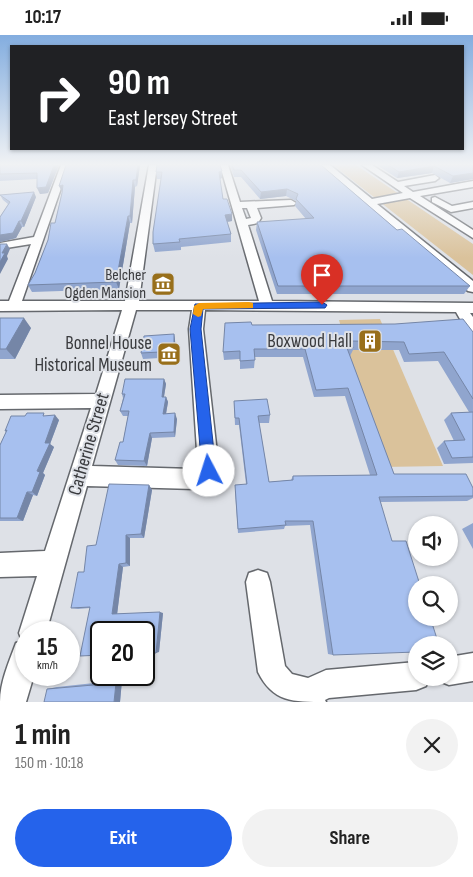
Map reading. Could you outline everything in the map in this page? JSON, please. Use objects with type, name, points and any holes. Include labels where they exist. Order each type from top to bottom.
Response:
[{"type":"street","points":[[54,196],[38,239],[7,306],[267,305],[466,308],[473,329]]},
{"type":"street","name":"Catherine Street","points":[[36,621],[129,306],[133,298],[148,196]]},
{"type":"street","points":[[233,196],[267,305]]},
{"type":"street","points":[[363,196],[473,288]]},
{"type":"street","points":[[370,202],[405,196]]},
{"type":"street","points":[[414,196],[473,235]]},
{"type":"street","points":[[453,196],[435,200],[451,209],[473,205]]},
{"type":"street","points":[[236,205],[259,203],[272,206],[291,203]]},
{"type":"street","points":[[427,205],[440,203]]},
{"type":"street","points":[[242,223],[254,221],[256,218],[251,204]]},
{"type":"street","points":[[0,245],[38,239]]},
{"type":"street","points":[[79,476],[195,479],[209,471],[196,329],[199,306]]},
{"type":"street","points":[[0,402],[101,401]]},
{"type":"street","points":[[0,565],[53,563]]},
{"type":"street","points":[[258,582],[272,672],[283,687],[310,697],[326,684],[408,676]]},
{"type":"street","points":[[458,670],[473,667]]},
{"type":"street","points":[[11,702],[16,686]]},
{"type":"shaded area","points":[[373,196],[402,196],[473,244],[473,275]]},
{"type":"shaded area","points":[[380,319],[443,466],[382,467],[339,320]]},
{"type":"building","points":[[2,196],[32,196],[21,221],[19,221],[13,233],[0,235],[0,217],[10,202]]},
{"type":"building","points":[[61,196],[132,196],[130,216],[128,216],[116,282],[28,285],[35,273],[48,240],[51,223],[55,223]]},
{"type":"building","points":[[158,196],[223,196],[223,199],[227,199],[232,214],[225,215],[231,234],[179,239],[180,242],[153,244]]},
{"type":"building","points":[[297,196],[357,196],[397,230],[402,229],[470,286],[278,286],[257,222],[314,218],[296,199]]},
{"type":"building","points":[[0,244],[7,244],[0,262]]},
{"type":"building","points":[[0,318],[24,318],[6,349],[0,349]]},
{"type":"building","points":[[463,319],[473,332],[473,399],[444,352],[409,354],[404,342],[351,341],[353,348],[347,348],[394,474],[466,474],[473,488],[473,496],[379,497],[392,541],[406,541],[408,566],[414,566],[417,576],[408,576],[408,626],[433,626],[436,636],[408,636],[408,652],[333,655],[313,521],[285,521],[286,525],[238,529],[235,485],[247,484],[239,418],[235,418],[234,401],[267,399],[270,415],[258,416],[269,482],[293,480],[293,476],[377,475],[348,388],[316,390],[305,349],[254,349],[255,360],[240,361],[240,351],[223,352],[225,323],[251,322],[252,325],[395,324]]},
{"type":"building","points":[[174,334],[174,353],[141,353],[144,336]]},
{"type":"building","points":[[125,379],[164,379],[162,397],[166,397],[163,414],[175,413],[174,432],[150,433],[144,461],[115,460],[120,442],[123,442],[129,411],[120,411],[125,394],[122,394]]},
{"type":"building","points":[[473,412],[473,457],[452,458],[444,441],[465,440],[451,413]]},
{"type":"building","points":[[27,413],[44,413],[43,416],[55,415],[45,443],[50,443],[37,471],[40,472],[32,492],[27,492],[17,518],[0,518],[0,445],[11,416],[25,416]]},
{"type":"building","points":[[109,484],[149,485],[141,534],[126,535],[126,563],[119,564],[112,614],[160,612],[156,653],[155,621],[90,621],[90,656],[80,656],[90,607],[71,608],[78,572],[84,572],[87,546],[96,545]]},
{"type":"building","points":[[90,685],[116,686],[114,702],[44,702],[47,689]]},
{"type":"slow traffic","points":[[198,314],[199,306],[249,305]]},
{"type":"place","name":"Belcher Ogden Mansion","points":[[163,284]]},
{"type":"place","name":"Boxwood Hall","points":[[370,341]]},
{"type":"place","name":"Bonnel House Historical Museum","points":[[169,354]]},
{"type":"route","points":[[209,471],[196,329],[199,306],[322,305]]}]
